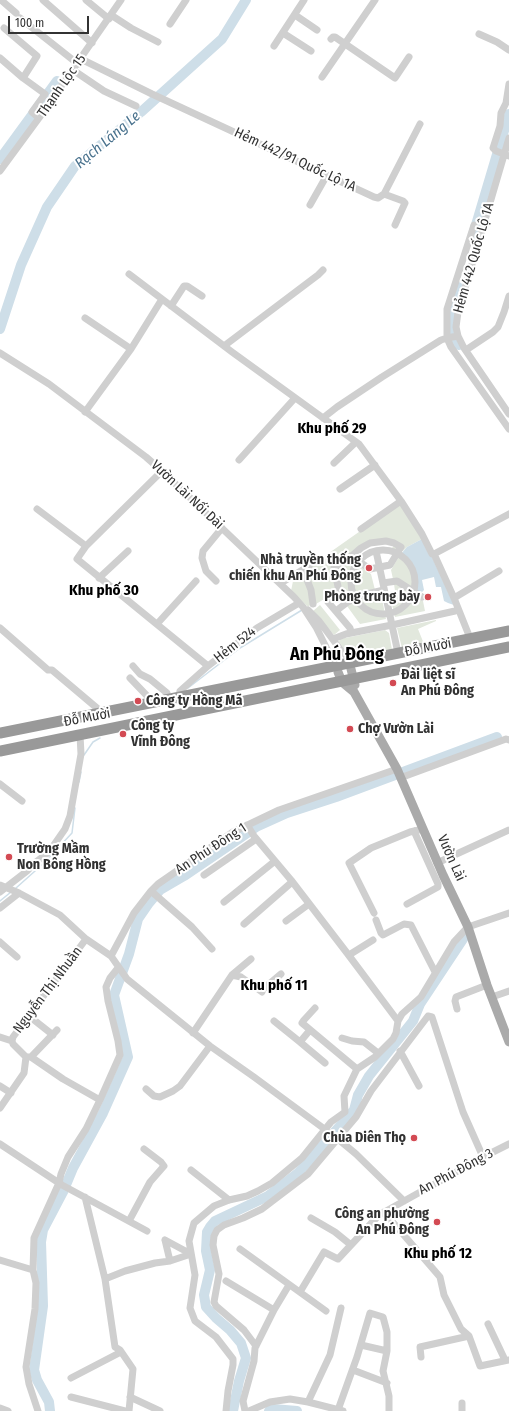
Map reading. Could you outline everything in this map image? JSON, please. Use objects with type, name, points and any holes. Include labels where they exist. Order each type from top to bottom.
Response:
[{"type":"highway","name":"Đỗ Mười","points":[[348,677],[398,653],[509,631]]},
{"type":"highway","name":"Đỗ Mười","points":[[0,757],[348,677],[509,638]]},
{"type":"highway","name":"Đỗ Mười","points":[[104,714],[179,696],[348,677],[509,647]]},
{"type":"highway","name":"Đỗ Mười","points":[[0,734],[104,714],[509,654]]},
{"type":"highway","name":"Đỗ Mười","points":[[0,751],[80,738]]},
{"type":"main road","name":"Vườn Lài","points":[[348,677],[398,774],[418,830],[437,863],[468,927],[487,984],[509,1042]]},
{"type":"street","points":[[1,0],[77,64],[104,91],[136,106]]},
{"type":"street","points":[[35,0],[39,0]]},
{"type":"street","points":[[43,0],[92,43]]},
{"type":"street","points":[[86,0],[110,17],[158,42]]},
{"type":"street","name":"Thạnh Lộc 15","points":[[1,167],[36,115],[77,64],[121,0]]},
{"type":"street","points":[[170,24],[186,0]]},
{"type":"street","points":[[274,46],[304,0]]},
{"type":"street","points":[[322,77],[375,0]]},
{"type":"street","points":[[295,15],[317,30]]},
{"type":"street","points":[[4,28],[37,56],[22,78]]},
{"type":"street","points":[[283,33],[311,51]]},
{"type":"street","points":[[479,34],[497,42],[509,50]]},
{"type":"street","points":[[330,39],[335,37],[346,43],[395,78],[410,57]]},
{"type":"street","points":[[0,58],[22,78],[45,94],[36,115]]},
{"type":"street","name":"Hẻm 442/91 Quốc Lộ 1A","points":[[77,64],[162,98],[377,198],[384,194],[403,201],[405,203],[395,225]]},
{"type":"street","points":[[503,154],[493,148],[500,126],[501,113],[506,103],[509,84]]},
{"type":"street","points":[[384,194],[420,124]]},
{"type":"street","name":"Hẻm 442 Quốc Lộ 1A","points":[[509,138],[503,154],[458,312],[453,337],[466,350],[509,414]]},
{"type":"street","points":[[310,205],[327,175]]},
{"type":"street","points":[[474,225],[447,309],[453,337],[451,347],[509,429]]},
{"type":"street","points":[[224,346],[323,270]]},
{"type":"street","points":[[129,274],[365,450],[401,501],[422,534],[432,554],[434,554],[470,638]]},
{"type":"street","points":[[171,306],[184,286],[187,286],[202,296]]},
{"type":"street","points":[[466,350],[498,327],[509,296]]},
{"type":"street","points":[[85,412],[131,349],[162,299]]},
{"type":"street","points":[[85,318],[131,349]]},
{"type":"street","points":[[323,418],[336,407],[387,373],[441,340],[453,337]]},
{"type":"street","name":"Vườn Lài Nối Dài","points":[[0,353],[49,384],[146,457],[162,471],[281,583],[301,605],[348,677]]},
{"type":"street","points":[[240,460],[295,398]]},
{"type":"street","points":[[334,463],[356,442]]},
{"type":"street","points":[[340,489],[375,465]]},
{"type":"street","points":[[162,471],[86,546],[77,559],[208,666]]},
{"type":"street","points":[[360,529],[401,501]]},
{"type":"street","points":[[37,508],[86,546]]},
{"type":"street","points":[[434,554],[509,514]]},
{"type":"street","points":[[216,581],[206,571],[202,558],[203,551],[222,528]]},
{"type":"street","points":[[349,601],[351,590],[350,579],[354,568],[358,562],[367,554],[376,551],[388,550],[398,554],[408,562],[413,571],[415,582],[414,592],[403,607],[390,614],[378,614],[368,611],[358,604],[349,601],[339,591],[334,568],[354,555],[361,548],[374,542],[394,543],[401,547],[398,554],[390,565],[370,569],[358,562]]},
{"type":"street","points":[[99,578],[128,551]]},
{"type":"street","points":[[376,551],[398,653]]},
{"type":"street","points":[[281,583],[309,566],[306,577],[311,590],[313,604]]},
{"type":"street","points":[[454,598],[499,571]]},
{"type":"street","points":[[157,624],[196,581]]},
{"type":"street","points":[[336,611],[349,601],[397,581],[422,598]]},
{"type":"street","points":[[328,602],[350,628],[351,633]]},
{"type":"street","name":"Vườn Lài","points":[[301,605],[310,611],[340,649],[348,677]]},
{"type":"street","name":"Hẻm 524","points":[[179,696],[180,691],[208,666],[257,628],[301,605]]},
{"type":"street","points":[[333,639],[351,633],[392,625],[435,612],[455,611]]},
{"type":"street","points":[[0,628],[48,670],[52,670],[104,714]]},
{"type":"street","points":[[132,666],[140,674],[150,679],[167,693],[168,698]]},
{"type":"street","points":[[130,678],[152,702]]},
{"type":"street","points":[[0,908],[9,889],[36,862],[49,852],[65,829],[70,816],[81,754],[80,738]]},
{"type":"street","name":"An Phú Đông 1","points":[[111,956],[134,913],[155,894],[158,884],[233,832],[248,827],[279,810],[506,739],[509,740]]},
{"type":"street","points":[[0,784],[22,801]]},
{"type":"street","points":[[248,827],[255,838],[292,882],[349,955],[398,1022]]},
{"type":"street","points":[[407,904],[438,888],[438,884],[418,830],[371,848],[349,863],[381,933],[383,935],[404,924],[411,924],[435,972]]},
{"type":"street","points":[[437,863],[509,830]]},
{"type":"street","points":[[204,875],[255,838]]},
{"type":"street","points":[[224,902],[275,861]]},
{"type":"street","points":[[244,924],[292,882]]},
{"type":"street","name":"Nguyễn Thị Nhuần","points":[[0,1108],[24,1073],[29,1057],[12,1042],[13,1037],[86,939],[60,915],[9,889]]},
{"type":"street","points":[[155,894],[192,928],[212,949]]},
{"type":"street","points":[[286,921],[309,904]]},
{"type":"street","points":[[226,1411],[234,1362],[216,1338],[195,1321],[190,1308],[195,1275],[189,1241],[194,1223],[214,1206],[258,1192],[272,1183],[302,1158],[331,1122],[345,1112],[344,1096],[357,1069],[375,1057],[393,1039],[402,1014],[421,997],[454,942],[468,927],[509,913]]},
{"type":"street","points":[[86,939],[111,956],[127,980],[193,1033],[326,1130],[356,1154],[404,1201],[379,1215],[338,1259],[325,1252],[322,1254],[300,1292]]},
{"type":"street","points":[[349,955],[373,940]]},
{"type":"street","points":[[0,942],[17,957]]},
{"type":"street","points":[[193,1033],[232,975],[251,959]]},
{"type":"street","points":[[38,1411],[29,1384],[26,1367],[35,1309],[36,1283],[33,1270],[34,1238],[61,1184],[61,1174],[68,1158],[86,1129],[120,1055],[106,987],[110,978],[121,971]]},
{"type":"street","points":[[232,975],[241,976],[262,992],[282,974]]},
{"type":"street","points":[[458,1009],[455,1001],[456,997],[487,984]]},
{"type":"street","points":[[492,998],[509,991]]},
{"type":"street","points":[[315,1008],[302,1023],[357,1069]]},
{"type":"street","points":[[29,1016],[55,1032],[29,1057],[63,1079],[100,1100]]},
{"type":"street","points":[[256,1346],[244,1330],[216,1306],[215,1299],[219,1274],[213,1245],[214,1236],[217,1230],[224,1225],[243,1218],[262,1208],[295,1185],[317,1164],[336,1138],[356,1117],[371,1091],[400,1051],[430,1016],[463,1112],[483,1157]]},
{"type":"street","points":[[274,1021],[325,1063]]},
{"type":"street","points":[[300,1042],[310,1030]]},
{"type":"street","points":[[0,1037],[12,1042]]},
{"type":"street","points":[[342,1038],[364,1042],[378,1053]]},
{"type":"street","points":[[146,1089],[154,1096],[160,1097],[173,1092],[180,1086],[210,1046]]},
{"type":"street","points":[[400,1051],[419,1086]]},
{"type":"street","points":[[0,1086],[11,1093]]},
{"type":"street","points":[[0,1144],[61,1184],[147,1231]]},
{"type":"street","name":"An Phú Đông 3","points":[[404,1201],[509,1144]]},
{"type":"street","points":[[128,1221],[150,1182],[164,1166],[144,1149]]},
{"type":"street","points":[[191,1170],[229,1200]]},
{"type":"street","points":[[85,1197],[105,1279],[115,1346],[122,1352],[133,1369],[129,1411]]},
{"type":"street","points":[[384,1212],[440,1277],[444,1295],[461,1330],[469,1336],[480,1366],[507,1360],[488,1324]]},
{"type":"street","points":[[311,1218],[335,1232],[351,1245]]},
{"type":"street","points":[[170,1261],[165,1240],[191,1254]]},
{"type":"street","points":[[240,1249],[326,1311]]},
{"type":"street","points":[[105,1279],[132,1269],[170,1261],[191,1254]]},
{"type":"street","points":[[0,1260],[33,1270]]},
{"type":"street","points":[[226,1281],[274,1310]]},
{"type":"street","points":[[244,1411],[243,1401],[256,1346],[274,1310],[289,1285]]},
{"type":"street","points":[[308,1402],[330,1355],[341,1308]]},
{"type":"street","points":[[249,1411],[276,1400],[290,1399],[341,1410],[370,1313],[383,1317],[387,1332],[387,1351],[383,1371],[389,1396],[389,1411]]},
{"type":"street","points":[[421,1357],[420,1347],[469,1336]]},
{"type":"street","points":[[361,1345],[387,1351]]},
{"type":"street","points":[[71,1378],[122,1352]]},
{"type":"street","points":[[353,1370],[387,1383]]},
{"type":"street","points":[[71,1397],[125,1411]]},
{"type":"street","points":[[130,1397],[160,1411]]},
{"type":"street","points":[[0,1408],[8,1411]]},
{"type":"shaded area","points":[[400,503],[422,539],[407,547],[403,551],[398,548],[396,551],[392,548],[395,544],[382,541],[357,552],[361,554],[359,558],[357,557],[355,560],[357,564],[371,574],[375,590],[344,603],[334,593],[316,604],[307,574],[312,565]]},
{"type":"shaded area","points":[[422,539],[454,605],[444,601],[441,587],[436,587],[434,577],[422,580],[424,590],[421,593],[414,589],[415,578],[412,568],[400,555],[407,547]]},
{"type":"shaded area","points":[[400,555],[412,568],[415,582],[414,589],[393,579],[391,570]]},
{"type":"shaded area","points":[[304,570],[311,604],[308,607],[291,591],[293,581]]},
{"type":"shaded area","points":[[396,583],[423,601],[425,611],[395,617],[389,592],[395,591],[394,584]]},
{"type":"shaded area","points":[[381,594],[386,619],[360,624],[347,606],[355,599]]},
{"type":"shaded area","points":[[320,605],[340,630],[334,635],[313,611]]},
{"type":"shaded area","points":[[436,620],[418,629],[424,644],[402,648],[397,628]]},
{"type":"shaded area","points":[[385,630],[389,633],[392,650],[351,658],[339,642],[340,639]]},
{"type":"waterway","name":"Rạch Láng Le","points":[[0,329],[21,265],[47,207],[75,166],[141,112],[222,39],[246,0]]},
{"type":"waterway","points":[[0,159],[57,81]]},
{"type":"waterway","points":[[473,235],[509,114]]},
{"type":"waterway","points":[[458,287],[452,304],[449,327],[459,345]]},
{"type":"waterway","points":[[188,688],[240,648],[302,610]]},
{"type":"waterway","points":[[50,1411],[49,1402],[37,1380],[34,1370],[43,1306],[41,1242],[43,1230],[63,1192],[73,1168],[103,1113],[128,1057],[114,995],[129,954],[138,919],[160,890],[184,876],[256,827],[287,813],[336,797],[497,737]]},
{"type":"waterway","points":[[84,755],[93,742],[100,738]]},
{"type":"waterway","points":[[79,782],[81,772]]},
{"type":"waterway","points":[[16,888],[44,863],[72,833],[75,808]]},
{"type":"waterway","points":[[0,901],[11,892]]},
{"type":"waterway","points":[[233,1411],[239,1381],[246,1358],[241,1343],[206,1307],[204,1295],[210,1270],[206,1251],[207,1232],[215,1221],[268,1196],[298,1173],[354,1110],[358,1095],[369,1076],[413,1021],[420,1004],[465,936]]},
{"type":"waterway","points":[[269,1411],[273,1409],[297,1411]]},
{"type":"place","name":"Nhà truyền thống chiến khu An Phú Đông","points":[[369,568]]},
{"type":"place","name":"Phòng trưng bày","points":[[428,597]]},
{"type":"place","name":"Đài liệt sĩ An Phú Đông","points":[[393,683]]},
{"type":"place","name":"Công ty Hồng Mã","points":[[138,701]]},
{"type":"place","name":"Chợ Vườn Lài","points":[[350,729]]},
{"type":"place","name":"Công ty Vĩnh Đông","points":[[123,734]]},
{"type":"place","name":"Trường Mầm Non Bông Hồng","points":[[9,857]]},
{"type":"place","name":"Chùa Diên Thọ","points":[[414,1138]]},
{"type":"place","name":"Công an phường An Phú Đông","points":[[437,1222]]},
{"type":"district","name":"Khu phố 29","points":[[332,429]]},
{"type":"district","name":"Khu phố 30","points":[[104,591]]},
{"type":"district","name":"An Phú Đông","points":[[337,655]]},
{"type":"district","name":"Khu phố 11","points":[[274,986]]},
{"type":"district","name":"Khu phố 12","points":[[438,1254]]}]
